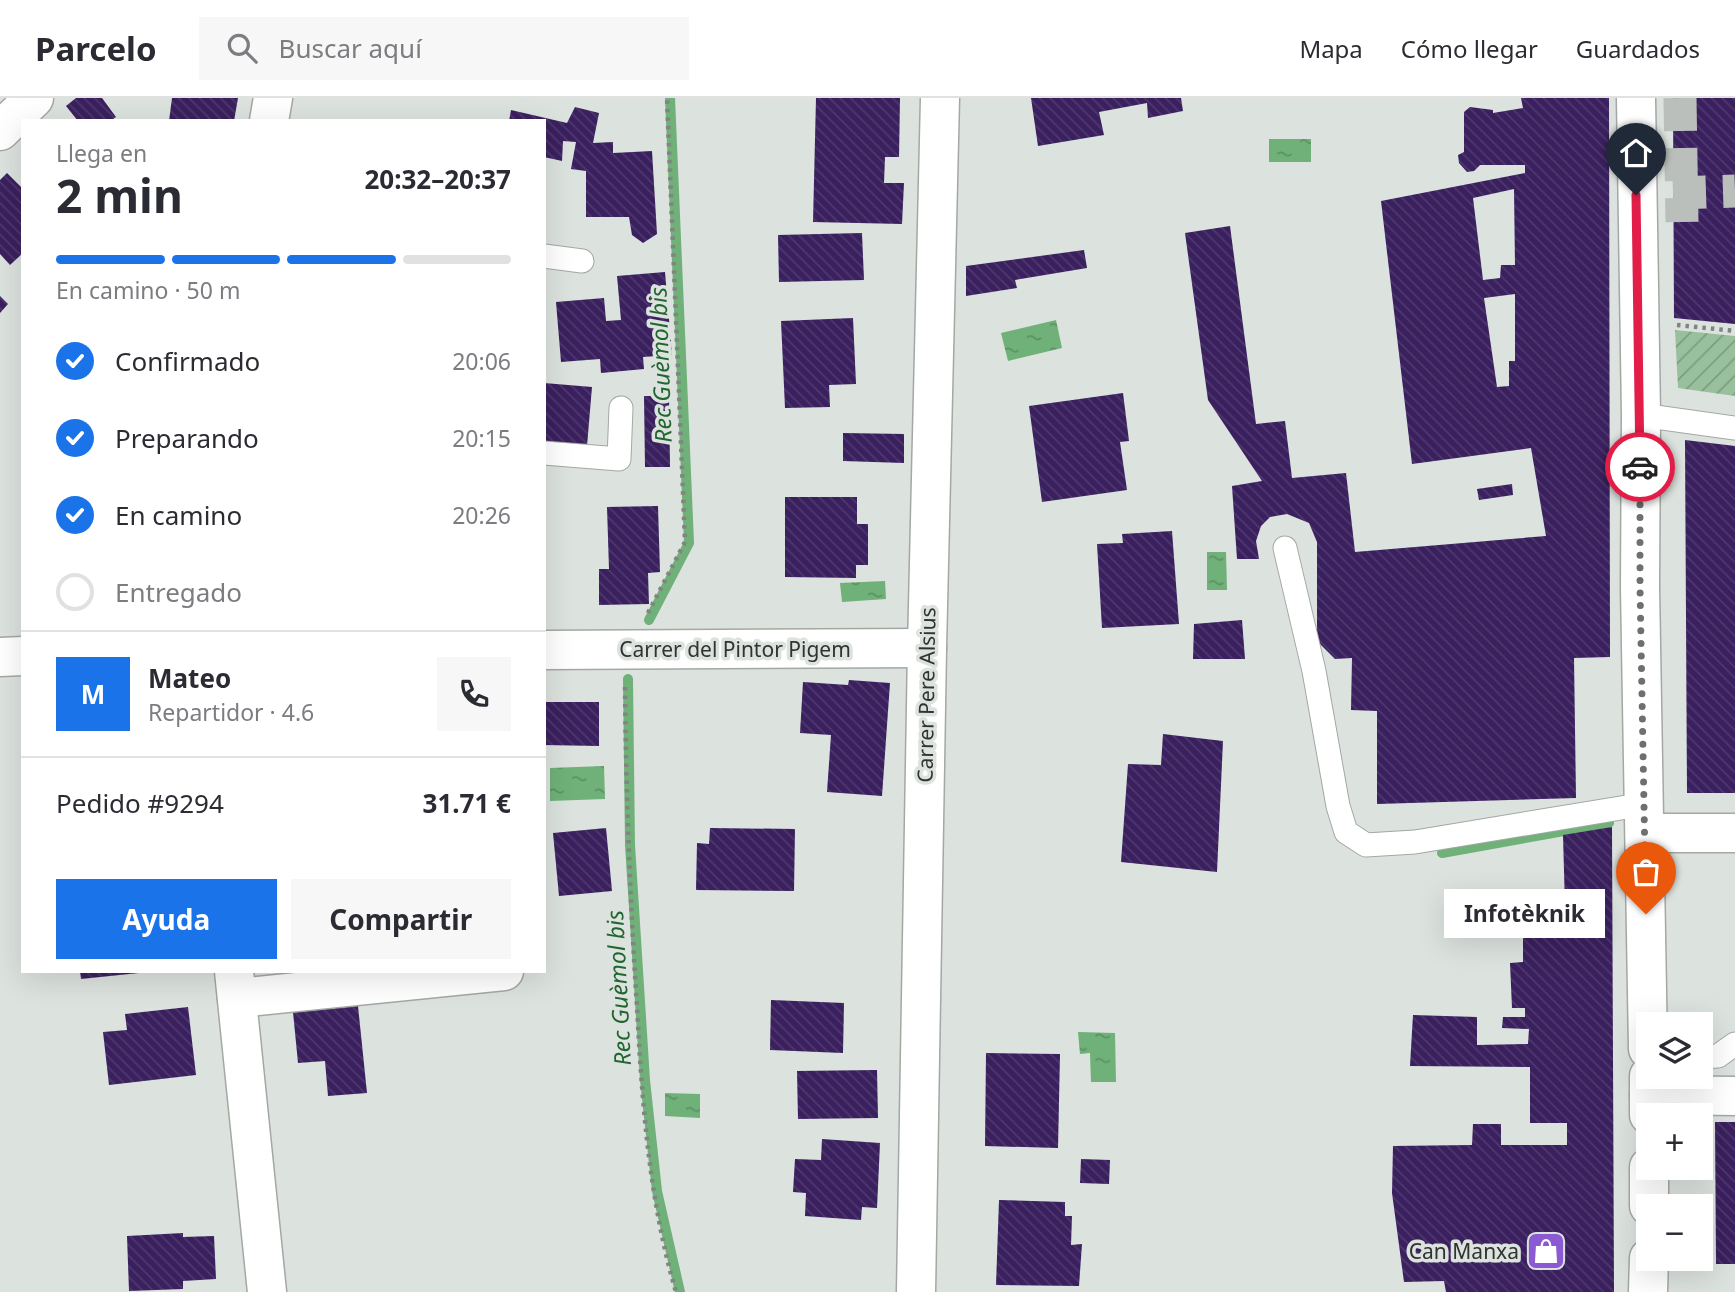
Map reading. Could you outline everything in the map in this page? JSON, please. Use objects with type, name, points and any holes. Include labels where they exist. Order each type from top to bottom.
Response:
[{"type":"street","points":[[0,131],[34,98]]},
{"type":"street","points":[[270,119],[273,98]]},
{"type":"street","name":"Carrer Pere Alsius","points":[[916,1292],[940,98]]},
{"type":"street","points":[[1636,98],[1641,415],[1640,587],[1648,1012]]},
{"type":"street","name":"Carrer del Pintor Pigem","points":[[546,650],[927,648]]},
{"type":"street","points":[[0,657],[21,656]]},
{"type":"street","points":[[1645,819],[1735,833]]},
{"type":"street","points":[[267,1292],[235,984],[463,973]]},
{"type":"street","points":[[1649,1095],[1735,1096]]},
{"type":"street","points":[[1648,1271],[1648,1292]]},
{"type":"lane","points":[[546,256],[582,261]]},
{"type":"lane","points":[[546,453],[620,459],[621,408]]},
{"type":"lane","points":[[1641,415],[1735,428]]},
{"type":"lane","points":[[1285,548],[1314,671],[1338,806],[1346,832],[1366,845],[1645,819]]},
{"type":"lane","points":[[1713,1056],[1718,1056],[1735,1044]]},
{"type":"path","points":[[667,98],[685,542],[645,618],[625,679],[626,804],[641,1081],[654,1192],[676,1292]]},
{"type":"shaded area","points":[[1675,330],[1735,336],[1735,396],[1678,388]]},
{"type":"water","points":[[1269,139],[1311,139],[1311,162],[1269,162]]},
{"type":"water","points":[[1056,320],[1062,348],[1008,361],[1001,333]]},
{"type":"water","points":[[1207,552],[1226,552],[1227,590],[1207,590]]},
{"type":"water","points":[[885,581],[886,599],[842,602],[840,583]]},
{"type":"water","points":[[604,766],[605,799],[550,801],[550,768]]},
{"type":"water","points":[[1078,1032],[1115,1033],[1116,1082],[1091,1082],[1090,1053],[1080,1054]]},
{"type":"water","points":[[665,1093],[700,1094],[700,1118],[665,1116]]},
{"type":"building","points":[[76,98],[102,98],[116,117],[76,119],[66,106]]},
{"type":"building","points":[[172,98],[238,98],[234,119],[169,119]]},
{"type":"building","points":[[816,98],[900,98],[899,157],[885,157],[884,183],[904,183],[902,224],[813,222]]},
{"type":"building","points":[[1031,98],[1181,98],[1183,111],[1148,118],[1147,103],[1099,112],[1104,135],[1038,146]]},
{"type":"building","points":[[1521,98],[1609,98],[1610,657],[1574,658],[1576,798],[1377,804],[1377,711],[1351,710],[1352,658],[1335,659],[1317,641],[1317,542],[1309,523],[1287,514],[1270,517],[1261,526],[1256,541],[1259,559],[1237,559],[1232,486],[1262,481],[1208,400],[1185,233],[1230,226],[1256,424],[1285,421],[1292,478],[1346,473],[1355,552],[1546,536],[1531,448],[1412,464],[1381,201],[1525,173],[1525,165],[1480,165],[1474,171],[1467,172],[1459,163],[1458,155],[1464,152],[1464,112],[1470,107],[1493,110],[1493,113],[1523,108]],"holes":[[[1514,189],[1515,265],[1501,265],[1500,278],[1483,280],[1473,198]],[[1515,294],[1515,361],[1509,361],[1509,386],[1497,387],[1484,298]]]},
{"type":"building","points":[[1673,98],[1735,98],[1735,324],[1674,318]]},
{"type":"building","points":[[575,107],[599,113],[593,143],[613,142],[613,153],[652,151],[657,234],[643,243],[632,235],[629,217],[586,217],[586,171],[571,169],[576,142],[563,141],[562,161],[546,157],[546,119],[509,119],[511,110],[567,123]]},
{"type":"building","points":[[7,173],[21,187],[21,255],[10,265],[0,254],[0,180]]},
{"type":"building","points":[[862,233],[864,280],[779,282],[778,235]]},
{"type":"building","points":[[1084,250],[1087,268],[1015,280],[1017,288],[966,296],[966,266]]},
{"type":"building","points":[[665,272],[672,355],[643,357],[644,369],[601,373],[600,359],[561,362],[556,302],[604,298],[606,321],[621,320],[617,276]]},
{"type":"building","points":[[0,296],[8,304],[0,313]]},
{"type":"building","points":[[853,318],[856,384],[829,385],[830,407],[785,408],[781,321]]},
{"type":"building","points":[[546,383],[592,387],[587,446],[546,442]]},
{"type":"building","points":[[1123,393],[1129,441],[1120,442],[1127,490],[1042,502],[1029,406]]},
{"type":"building","points":[[644,396],[669,396],[670,467],[645,467]]},
{"type":"building","points":[[843,433],[904,434],[904,463],[843,461]]},
{"type":"building","points":[[1685,440],[1735,446],[1735,793],[1687,793]]},
{"type":"building","points":[[1512,484],[1513,495],[1479,500],[1477,489]]},
{"type":"building","points":[[785,497],[857,497],[857,524],[868,524],[868,565],[856,565],[856,578],[785,577]]},
{"type":"building","points":[[658,506],[660,572],[648,573],[649,604],[599,605],[599,569],[609,569],[607,507]]},
{"type":"building","points":[[1172,531],[1179,624],[1102,628],[1097,544],[1123,543],[1122,534]]},
{"type":"building","points":[[1242,620],[1245,659],[1193,659],[1194,624]]},
{"type":"building","points":[[849,680],[890,683],[882,796],[827,792],[831,735],[800,733],[803,682],[848,685]]},
{"type":"building","points":[[546,702],[599,702],[599,746],[546,745]]},
{"type":"building","points":[[1163,734],[1223,741],[1217,872],[1121,862],[1128,764],[1161,765]]},
{"type":"building","points":[[1612,827],[1614,1292],[1446,1292],[1444,1281],[1404,1282],[1392,1193],[1393,1146],[1472,1145],[1473,1124],[1501,1124],[1501,1145],[1567,1145],[1567,1123],[1530,1123],[1530,1067],[1410,1066],[1413,1015],[1477,1017],[1477,1045],[1528,1044],[1529,1029],[1502,1028],[1503,1017],[1525,1017],[1525,1008],[1512,1008],[1510,963],[1523,962],[1523,937],[1557,937],[1557,906],[1565,907],[1563,835]]},
{"type":"building","points":[[606,828],[612,891],[559,896],[553,833]]},
{"type":"building","points":[[710,828],[795,829],[794,891],[696,890],[697,843],[709,844]]},
{"type":"building","points":[[80,973],[139,973],[81,979]]},
{"type":"building","points":[[771,1000],[844,1003],[843,1053],[770,1050]]},
{"type":"building","points":[[358,1006],[367,1093],[328,1096],[325,1061],[298,1063],[293,1012]]},
{"type":"building","points":[[188,1007],[196,1075],[109,1085],[103,1032],[127,1030],[125,1014]]},
{"type":"building","points":[[986,1053],[1060,1054],[1058,1148],[985,1146]]},
{"type":"building","points":[[877,1070],[878,1118],[798,1119],[797,1071]]},
{"type":"building","points":[[1715,1122],[1735,1122],[1735,1264],[1716,1264]]},
{"type":"building","points":[[822,1139],[880,1143],[877,1208],[862,1207],[861,1220],[805,1216],[806,1193],[793,1192],[795,1159],[821,1160]]},
{"type":"building","points":[[1081,1159],[1110,1160],[1109,1184],[1080,1183]]},
{"type":"building","points":[[999,1200],[1065,1202],[1065,1216],[1072,1216],[1071,1245],[1082,1244],[1079,1286],[996,1285]]},
{"type":"building","points":[[183,1233],[183,1237],[214,1236],[216,1279],[183,1281],[183,1289],[129,1291],[127,1236]]},
{"type":"waterway","name":"Rec Guèmol bis","points":[[649,620],[689,543],[670,98]]},
{"type":"waterway","name":"Rec Guèmol bis","points":[[628,679],[630,845],[645,1080],[657,1191],[680,1292]]},
{"type":"waterway","points":[[1442,853],[1609,823]]},
{"type":"tunnel","points":[[1680,98],[1682,222]]},
{"type":"tunnel","points":[[1673,193],[1735,191]]},
{"type":"way so far","points":[[1640,467],[1646,914]]},
{"type":"place","name":"Infotèknik","points":[[1646,914]]},
{"type":"place","name":"Can Manxa","points":[[1546,1251]]},
{"type":"route","points":[[1636,195],[1640,467]]}]
